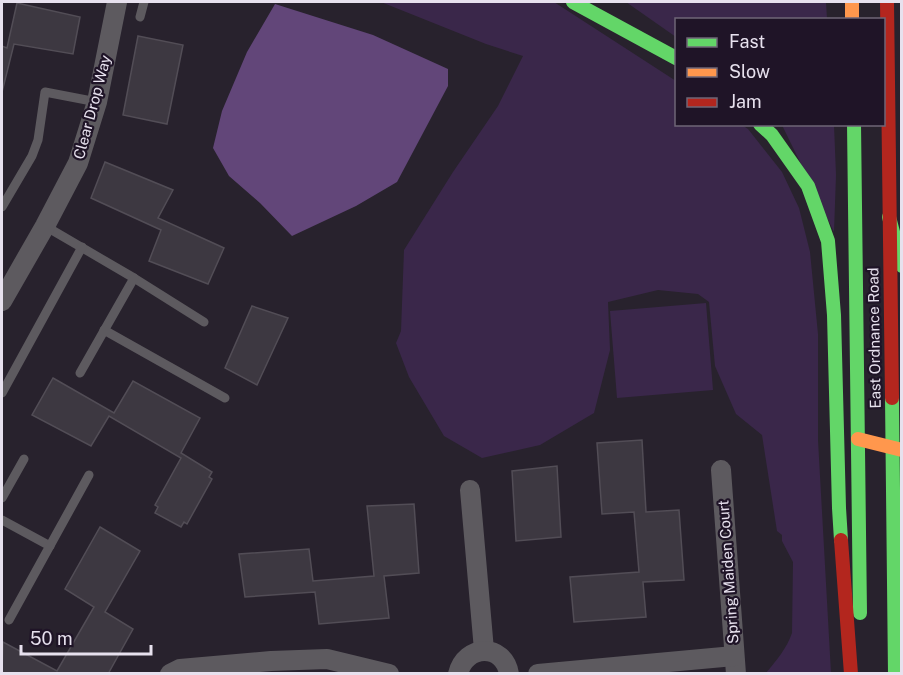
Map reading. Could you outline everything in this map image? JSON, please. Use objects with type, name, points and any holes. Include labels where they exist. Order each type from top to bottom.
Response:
[{"type":"main road","points":[[573,2],[675,57]]},
{"type":"main road","name":"East Ordnance Road","points":[[887,7],[889,218],[896,449],[895,674]]},
{"type":"main road","points":[[762,126],[772,135],[808,186],[828,241],[834,315],[839,508],[850,674]]},
{"type":"main road","name":"East Ordnance Road","points":[[854,126],[861,674]]},
{"type":"main road","points":[[889,218],[902,266]]},
{"type":"main road","points":[[858,439],[896,449]]},
{"type":"street","name":"Clear Drop Way","points":[[2,301],[78,163],[97,102],[117,2]]},
{"type":"street","name":"Spring Maiden Court","points":[[721,470],[735,665]]},
{"type":"street","points":[[470,490],[484,650]]},
{"type":"street","points":[[458,674],[461,663],[467,656],[484,650],[499,655],[505,661],[509,674]]},
{"type":"street","points":[[170,674],[180,669],[271,661],[327,659],[389,674]]},
{"type":"street","points":[[538,674],[735,665]]},
{"type":"lane","points":[[140,17],[144,2]]},
{"type":"lane","points":[[2,207],[32,156],[38,140],[45,92],[97,102]]},
{"type":"lane","points":[[45,226],[204,322]]},
{"type":"lane","points":[[2,393],[82,247]]},
{"type":"lane","points":[[80,373],[134,278]]},
{"type":"lane","points":[[104,330],[225,398]]},
{"type":"lane","points":[[2,498],[24,459]]},
{"type":"lane","points":[[9,620],[89,475]]},
{"type":"lane","points":[[2,520],[50,546]]},
{"type":"shaded area","points":[[381,2],[554,2],[675,80],[675,126],[744,126],[782,172],[799,208],[810,252],[818,334],[818,440],[831,673],[766,673],[784,649],[792,633],[793,562],[782,541],[782,535],[777,531],[762,435],[736,414],[715,366],[709,302],[698,294],[658,290],[608,302],[610,350],[594,413],[540,445],[482,458],[444,436],[409,377],[396,343],[401,331],[404,250],[498,106],[523,56],[486,44]]},
{"type":"shaded area","points":[[626,2],[826,2],[827,18],[675,18],[675,36]]},
{"type":"shaded area","points":[[275,4],[373,35],[448,69],[448,86],[397,182],[356,206],[292,236],[260,203],[229,176],[213,148],[222,111],[247,52]]},
{"type":"shaded area","points":[[782,126],[834,126],[836,175],[834,232]]},
{"type":"shaded area","points":[[706,303],[713,390],[617,398],[610,311]]},
{"type":"building","points":[[17,3],[80,17],[73,54],[14,44],[2,92],[2,46],[7,48]]},
{"type":"building","points":[[138,36],[183,45],[167,124],[123,115]]},
{"type":"building","points":[[105,162],[173,190],[158,218],[224,248],[208,284],[149,261],[161,230],[91,198]]},
{"type":"building","points":[[252,306],[288,318],[257,385],[225,368]]},
{"type":"building","points":[[53,378],[114,413],[133,381],[200,418],[181,453],[212,472],[209,477],[212,479],[187,524],[184,522],[181,527],[155,513],[158,507],[155,505],[181,458],[109,416],[91,446],[32,415]]},
{"type":"building","points":[[642,440],[646,512],[679,510],[684,580],[643,582],[646,617],[574,622],[570,577],[639,572],[634,512],[602,514],[597,443]]},
{"type":"building","points":[[557,466],[561,537],[516,541],[512,471]]},
{"type":"building","points":[[414,504],[419,573],[384,576],[389,618],[319,624],[315,592],[245,597],[239,554],[309,549],[313,581],[374,576],[367,506]]},
{"type":"building","points":[[100,527],[140,551],[105,612],[133,629],[108,674],[2,674],[3,642],[57,671],[94,607],[65,589]]},
{"type":"traffic: fast","points":[[573,2],[675,57]]},
{"type":"traffic: fast","points":[[762,126],[772,135],[808,186],[828,241],[834,315],[841,540]]},
{"type":"traffic: fast","points":[[854,126],[860,613]]},
{"type":"traffic: fast","points":[[889,217],[902,266]]},
{"type":"traffic: fast","points":[[892,398],[895,674]]},
{"type":"traffic: slow","points":[[852,2],[852,18]]},
{"type":"traffic: slow","points":[[858,439],[902,450]]},
{"type":"traffic: jam","points":[[887,2],[892,398]]},
{"type":"traffic: jam","points":[[841,540],[851,674]]}]
